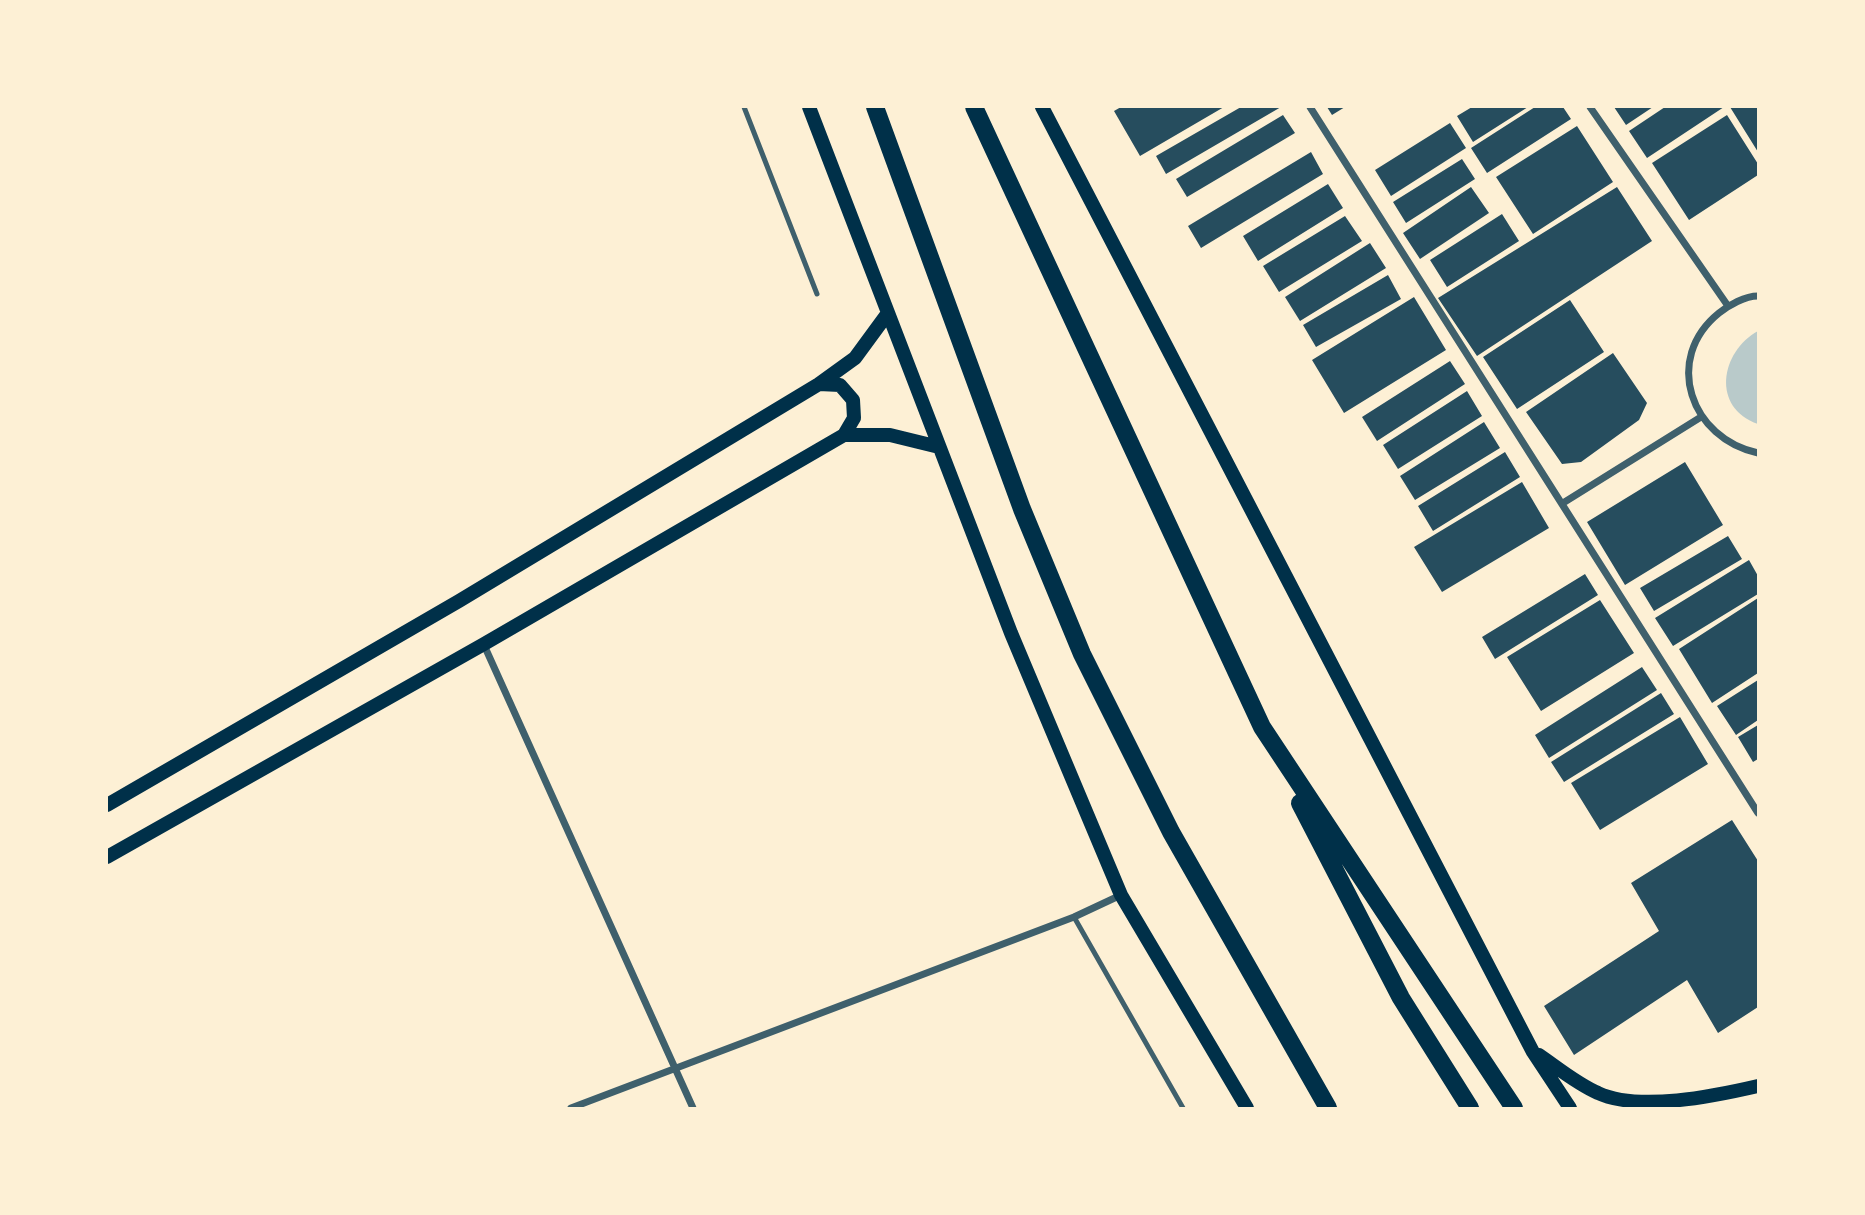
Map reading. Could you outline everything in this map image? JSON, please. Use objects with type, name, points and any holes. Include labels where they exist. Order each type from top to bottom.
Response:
[{"type":"main road","points":[[809,107],[1011,633],[1122,895],[1247,1108]]},
{"type":"main road","points":[[875,107],[1022,509],[1082,654],[1171,832],[1328,1108]]},
{"type":"main road","points":[[974,107],[1262,727],[1401,998],[1470,1108]]},
{"type":"main road","points":[[1043,107],[1048,125],[1534,1052],[1570,1108]]},
{"type":"main road","points":[[107,805],[458,601],[820,384],[855,358],[888,313]]},
{"type":"main road","points":[[820,384],[840,385],[853,400],[853,418],[844,435]]},
{"type":"main road","points":[[107,857],[484,644],[844,435],[890,435],[939,447]]},
{"type":"main road","points":[[1262,727],[1514,1108]]},
{"type":"main road","points":[[1534,1052],[1598,1094],[1635,1102],[1730,1092],[1758,1086]]},
{"type":"street","points":[[1310,107],[1758,813]]},
{"type":"street","points":[[1590,107],[1728,306]]},
{"type":"street","points":[[1758,296],[1728,306],[1708,322],[1695,344],[1689,369],[1691,394],[1701,417],[1718,436],[1740,449],[1758,453]]},
{"type":"street","points":[[1563,503],[1701,417]]},
{"type":"street","points":[[484,644],[673,1069],[693,1108]]},
{"type":"street","points":[[571,1108],[1074,917],[1122,895]]},
{"type":"lane","points":[[744,107],[817,294]]},
{"type":"lane","points":[[1074,917],[1183,1108]]},
{"type":"shaded area","points":[[1758,331],[1758,424],[1743,416],[1733,406],[1727,393],[1726,379],[1735,352],[1745,340]]},
{"type":"building","points":[[1121,107],[1224,107],[1140,156],[1114,111]]},
{"type":"building","points":[[1241,107],[1281,107],[1166,174],[1156,156]]},
{"type":"building","points":[[1327,107],[1345,107],[1332,115]]},
{"type":"building","points":[[1472,107],[1528,107],[1473,142],[1457,116]]},
{"type":"building","points":[[1535,107],[1563,107],[1571,119],[1487,173],[1471,148]]},
{"type":"building","points":[[1614,107],[1653,107],[1626,125]]},
{"type":"building","points":[[1665,107],[1724,107],[1647,158],[1629,131]]},
{"type":"building","points":[[1730,107],[1758,107],[1758,152]]},
{"type":"building","points":[[1283,115],[1295,133],[1187,197],[1176,179]]},
{"type":"building","points":[[1727,115],[1758,164],[1758,175],[1689,220],[1652,163]]},
{"type":"building","points":[[1450,123],[1466,148],[1391,196],[1375,170]]},
{"type":"building","points":[[1577,126],[1613,182],[1533,234],[1496,177]]},
{"type":"building","points":[[1311,152],[1323,174],[1201,248],[1188,226]]},
{"type":"building","points":[[1462,159],[1475,179],[1406,223],[1393,202]]},
{"type":"building","points":[[1328,184],[1343,208],[1258,261],[1243,236]]},
{"type":"building","points":[[1471,187],[1489,213],[1420,259],[1403,233]]},
{"type":"building","points":[[1617,187],[1652,241],[1477,356],[1438,298]]},
{"type":"building","points":[[1502,214],[1519,241],[1447,287],[1430,260]]},
{"type":"building","points":[[1345,216],[1362,241],[1279,292],[1263,266]]},
{"type":"building","points":[[1370,243],[1386,268],[1300,321],[1285,297]]},
{"type":"building","points":[[1388,275],[1401,299],[1316,347],[1303,325]]},
{"type":"building","points":[[1414,297],[1446,350],[1344,413],[1312,360]]},
{"type":"building","points":[[1570,300],[1604,352],[1517,409],[1483,357]]},
{"type":"building","points":[[1613,353],[1647,403],[1639,420],[1581,462],[1562,464],[1526,412]]},
{"type":"building","points":[[1450,361],[1465,384],[1377,441],[1362,417]]},
{"type":"building","points":[[1467,391],[1482,416],[1398,469],[1383,445]]},
{"type":"building","points":[[1484,422],[1500,448],[1415,500],[1400,476]]},
{"type":"building","points":[[1505,452],[1520,477],[1433,531],[1418,506]]},
{"type":"building","points":[[1685,462],[1723,525],[1625,585],[1587,522]]},
{"type":"building","points":[[1522,482],[1549,528],[1442,592],[1414,547]]},
{"type":"building","points":[[1728,536],[1742,559],[1654,611],[1640,588]]},
{"type":"building","points":[[1749,560],[1758,576],[1758,594],[1673,646],[1655,618]]},
{"type":"building","points":[[1585,574],[1598,595],[1495,659],[1482,637]]},
{"type":"building","points":[[1758,598],[1758,673],[1712,703],[1679,649]]},
{"type":"building","points":[[1600,600],[1634,653],[1541,711],[1507,657]]},
{"type":"building","points":[[1642,667],[1657,690],[1549,758],[1535,735]]},
{"type":"building","points":[[1758,680],[1758,720],[1736,735],[1717,706]]},
{"type":"building","points":[[1661,693],[1674,714],[1564,782],[1551,762]]},
{"type":"building","points":[[1680,717],[1708,764],[1600,830],[1571,783]]},
{"type":"building","points":[[1758,725],[1758,759],[1753,762],[1738,737]]},
{"type":"building","points":[[1732,820],[1758,861],[1758,1007],[1718,1033],[1687,980],[1574,1055],[1544,1006],[1659,931],[1631,883]]}]
